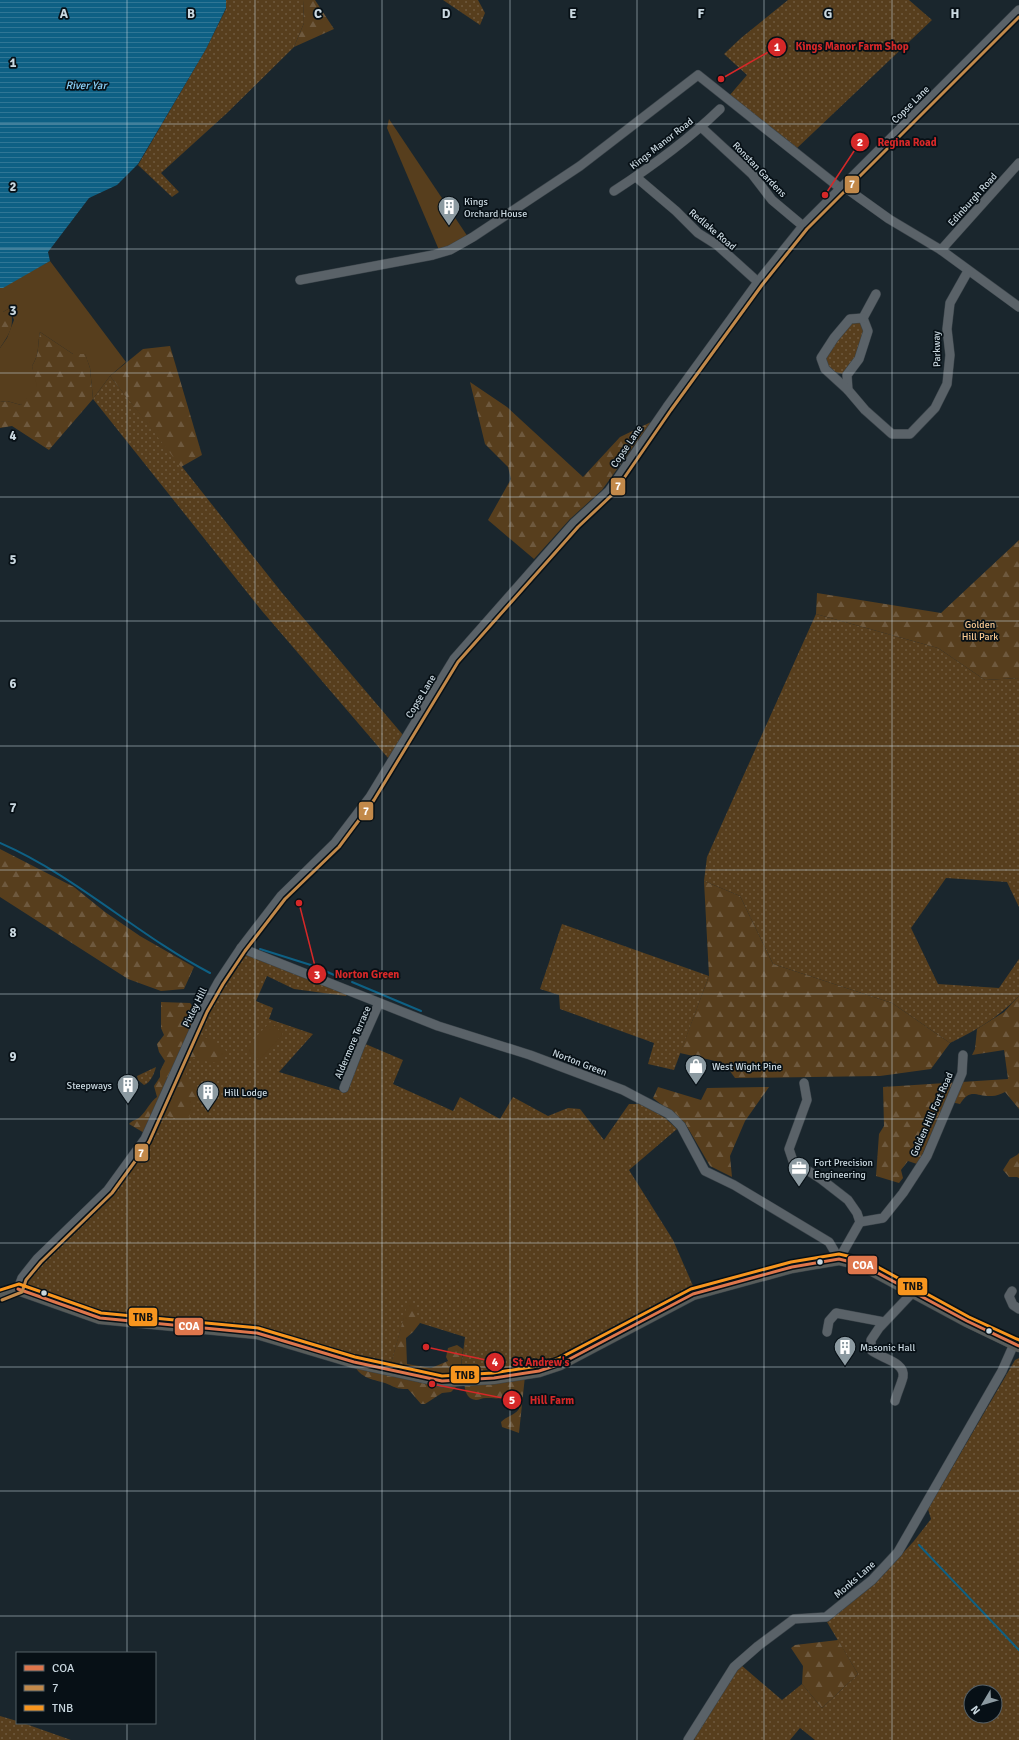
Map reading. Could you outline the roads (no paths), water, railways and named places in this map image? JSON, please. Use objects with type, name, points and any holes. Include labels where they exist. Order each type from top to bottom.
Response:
[{"type":"main road","points":[[0,1295],[18,1289],[100,1318],[257,1333],[354,1362],[442,1381],[494,1378],[539,1371],[560,1364],[693,1294],[792,1267],[839,1259],[862,1265],[1016,1345]]},
{"type":"street","name":"Copse Lane","points":[[241,948],[281,896],[335,843],[370,797],[454,659],[574,523],[609,492],[666,407],[758,282],[803,226],[1019,10]]},
{"type":"street","points":[[300,280],[450,250],[515,210],[580,166],[698,75],[842,187],[889,219],[941,250],[1019,307]]},
{"type":"street","name":"Kings Manor Road","points":[[614,192],[701,127],[720,109]]},
{"type":"street","name":"Ronstan Gardens","points":[[701,127],[752,174],[772,200],[803,226]]},
{"type":"street","name":"Edinburgh Road","points":[[941,250],[1019,163]]},
{"type":"street","name":"Redlake Road","points":[[636,177],[676,211],[698,233],[717,245],[758,282]]},
{"type":"street","name":"Parkway","points":[[863,318],[850,319],[834,338],[821,358],[825,369],[848,390],[865,410],[892,434],[910,434],[935,408],[947,384],[950,355],[947,329],[950,303],[968,271]]},
{"type":"street","points":[[848,390],[847,374],[859,359],[868,331],[863,318],[876,294]]},
{"type":"street","name":"Norton Green","points":[[241,948],[438,1026],[530,1055],[623,1090],[669,1114],[680,1126],[706,1171],[734,1185],[829,1242],[839,1259]]},
{"type":"street","name":"Pixley Hill","points":[[18,1289],[22,1278],[37,1259],[108,1190],[145,1139],[204,1010],[219,982],[241,948]]},
{"type":"street","name":"Aldermore Terrace","points":[[344,1088],[379,1003]]},
{"type":"street","name":"Golden Hill Fort Road","points":[[860,1222],[883,1218],[903,1193],[927,1156],[962,1073],[963,1055]]},
{"type":"street","points":[[804,1083],[807,1100],[789,1149],[793,1161],[821,1179],[848,1200],[857,1213],[860,1222],[839,1259]]},
{"type":"street","points":[[1012,1291],[1009,1296],[1013,1305],[1019,1309]]},
{"type":"street","points":[[895,1401],[903,1377],[903,1371],[900,1366],[877,1355],[871,1350],[871,1340],[884,1322],[912,1292]]},
{"type":"street","points":[[827,1332],[829,1321],[836,1313],[884,1322]]},
{"type":"street","name":"Monks Lane","points":[[690,1740],[734,1667],[758,1646],[794,1619],[826,1617],[872,1580],[898,1552],[985,1402],[1016,1345]]},
{"type":"street","points":[[903,1371],[910,1363]]},
{"type":"water","name":"River Yar","points":[[0,0],[226,0],[226,8],[206,49],[138,164],[117,185],[89,198],[48,252],[50,261],[3,288],[0,288]]},
{"type":"waterway","points":[[0,843],[55,872],[183,958],[210,973]]},
{"type":"waterway","points":[[260,949],[314,966],[343,979]]},
{"type":"waterway","points":[[352,982],[421,1011]]},
{"type":"waterway","points":[[919,1545],[1019,1650]]},
{"type":"place","name":"Kings Manor Farm Shop","points":[[721,79]]},
{"type":"place","name":"Regina Road","points":[[825,195]]},
{"type":"place","name":"Kings Orchard House","points":[[449,226]]},
{"type":"place","name":"Norton Green","points":[[299,903]]},
{"type":"place","name":"West Wight Pine","points":[[696,1086]]},
{"type":"place","name":"Steepways","points":[[128,1104]]},
{"type":"place","name":"Hill Lodge","points":[[208,1112]]},
{"type":"place","name":"Fort Precision Engineering","points":[[799,1188]]},
{"type":"place","name":"St Andrew's","points":[[426,1347]]},
{"type":"place","name":"Masonic Hall","points":[[845,1366]]},
{"type":"place","name":"Hill Farm","points":[[432,1384]]},
{"type":"park label","name":"Golden Hill Park","points":[[980,630]]}]
